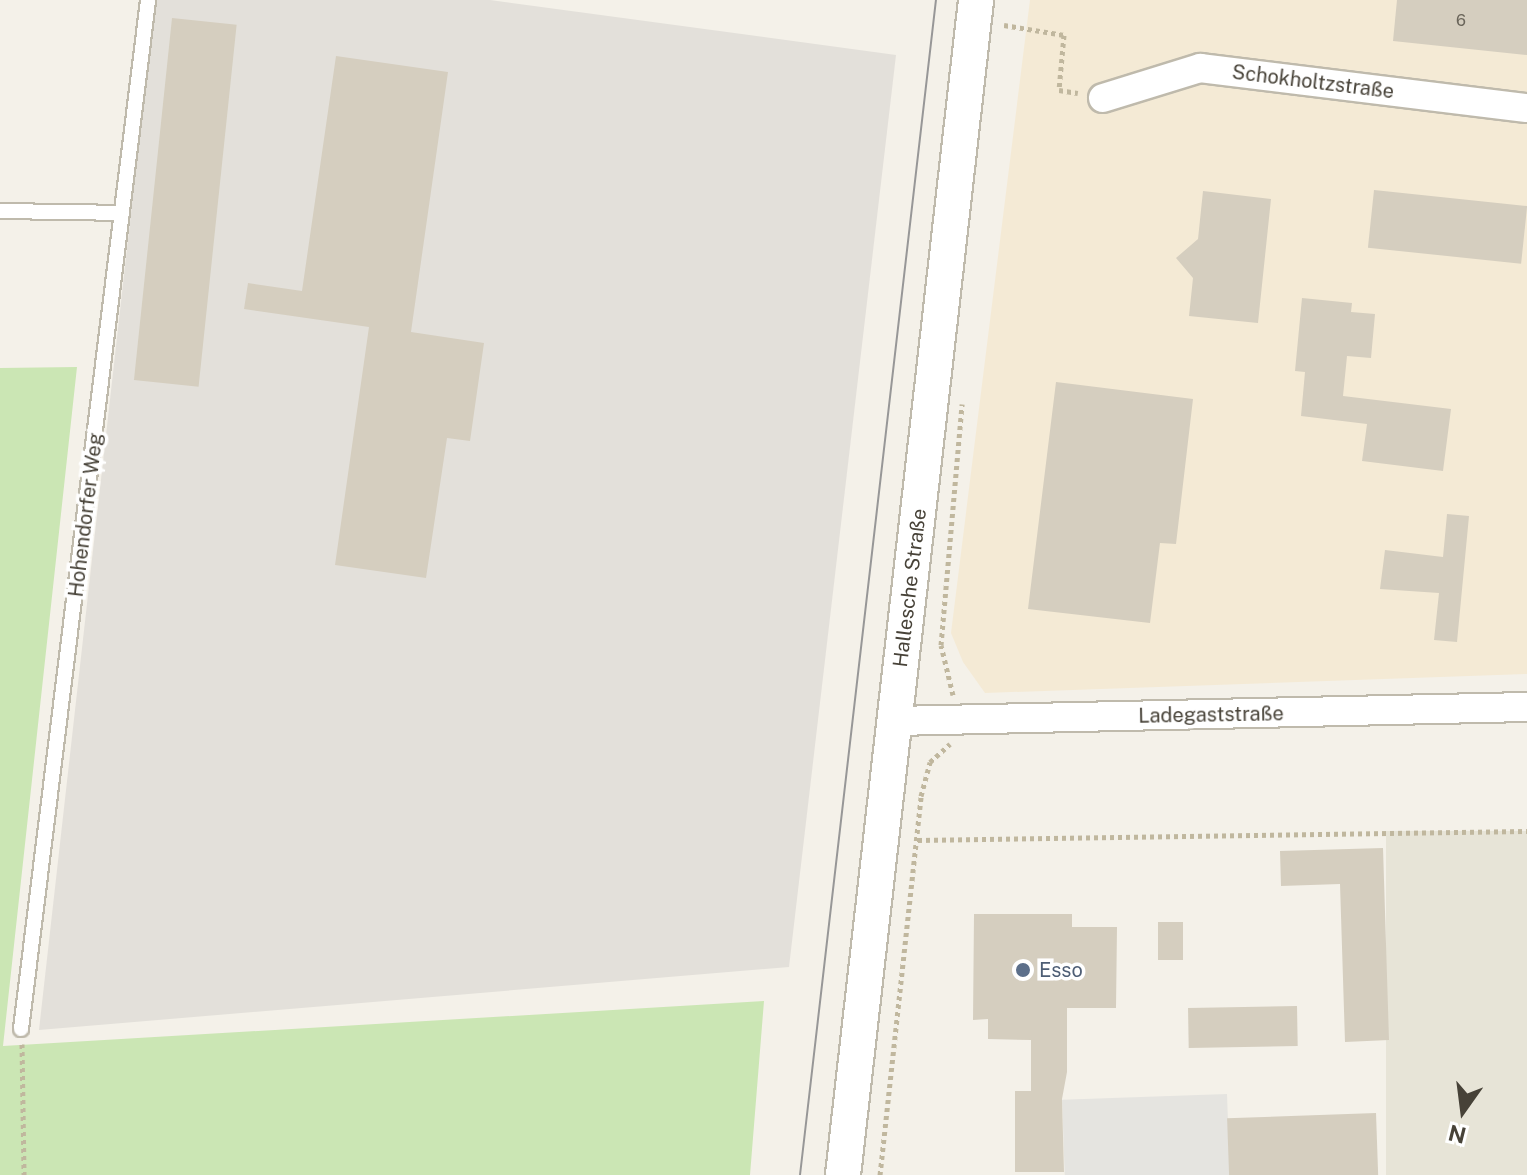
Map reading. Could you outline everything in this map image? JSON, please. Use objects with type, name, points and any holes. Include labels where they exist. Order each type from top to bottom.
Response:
[{"type":"street","name":"Hallesche Straße","points":[[843,1175],[895,721],[991,6]]},
{"type":"street","name":"Schokholtzstraße","points":[[1103,98],[1200,68],[1527,108]]},
{"type":"street","name":"Ladegaststraße","points":[[895,721],[953,717],[1527,707]]},
{"type":"lane","name":"Hohendorfer Weg","points":[[21,1029],[148,0]]},
{"type":"lane","points":[[0,211],[122,213]]},
{"type":"path","points":[[991,6],[1004,25],[1003,39]]},
{"type":"path","points":[[1004,25],[1064,35],[1059,90],[1103,98]]},
{"type":"path","points":[[880,1175],[921,796],[930,762],[952,743],[953,692],[941,645],[963,389]]},
{"type":"path","points":[[918,840],[1527,831]]},
{"type":"path","points":[[21,1029],[26,1113],[24,1175]]},
{"type":"shaded area","points":[[155,0],[490,0],[896,55],[789,967],[39,1030]]},
{"type":"shaded area","points":[[1030,0],[1527,0],[1527,674],[985,693],[963,662],[951,633]]},
{"type":"shaded area","points":[[1386,831],[1527,831],[1527,1175],[1386,1175]]},
{"type":"shaded area","points":[[1227,1094],[1230,1175],[1065,1175],[1062,1100]]},
{"type":"green space","points":[[77,367],[3,1046],[764,1001],[750,1175],[0,1175],[0,368]]},
{"type":"building","points":[[1397,0],[1527,0],[1527,55],[1393,41]]},
{"type":"building","points":[[172,18],[237,25],[199,387],[134,380]]},
{"type":"building","points":[[336,56],[448,72],[411,332],[484,343],[470,441],[447,438],[426,578],[335,565],[369,327],[244,309],[248,283],[302,291]]},
{"type":"building","points":[[1374,190],[1527,206],[1521,264],[1368,248]]},
{"type":"building","points":[[1203,191],[1271,199],[1258,323],[1189,316],[1193,278],[1176,258],[1198,239]]},
{"type":"building","points":[[1302,298],[1352,303],[1351,312],[1375,314],[1371,358],[1347,356],[1343,396],[1451,409],[1443,471],[1362,461],[1367,424],[1301,416],[1305,372],[1295,371]]},
{"type":"building","points":[[1056,382],[1193,399],[1176,544],[1160,543],[1150,623],[1028,609]]},
{"type":"building","points":[[1447,514],[1469,516],[1457,642],[1434,640],[1439,593],[1380,589],[1385,550],[1443,557]]},
{"type":"building","points":[[1383,848],[1389,1040],[1345,1042],[1340,884],[1281,886],[1280,851]]},
{"type":"building","points":[[974,914],[1072,914],[1072,927],[1117,927],[1116,1008],[1067,1008],[1067,1072],[1062,1099],[1064,1172],[1015,1172],[1015,1091],[1031,1091],[1031,1040],[988,1039],[988,1019],[973,1020]]},
{"type":"building","points":[[1158,922],[1183,922],[1183,960],[1158,960]]},
{"type":"building","points":[[1297,1006],[1298,1046],[1189,1048],[1188,1008]]},
{"type":"building","points":[[1376,1113],[1378,1175],[1229,1175],[1227,1118]]},
{"type":"tram line","points":[[800,1175],[936,0]]},
{"type":"place","name":"Esso","points":[[1023,970]]}]
